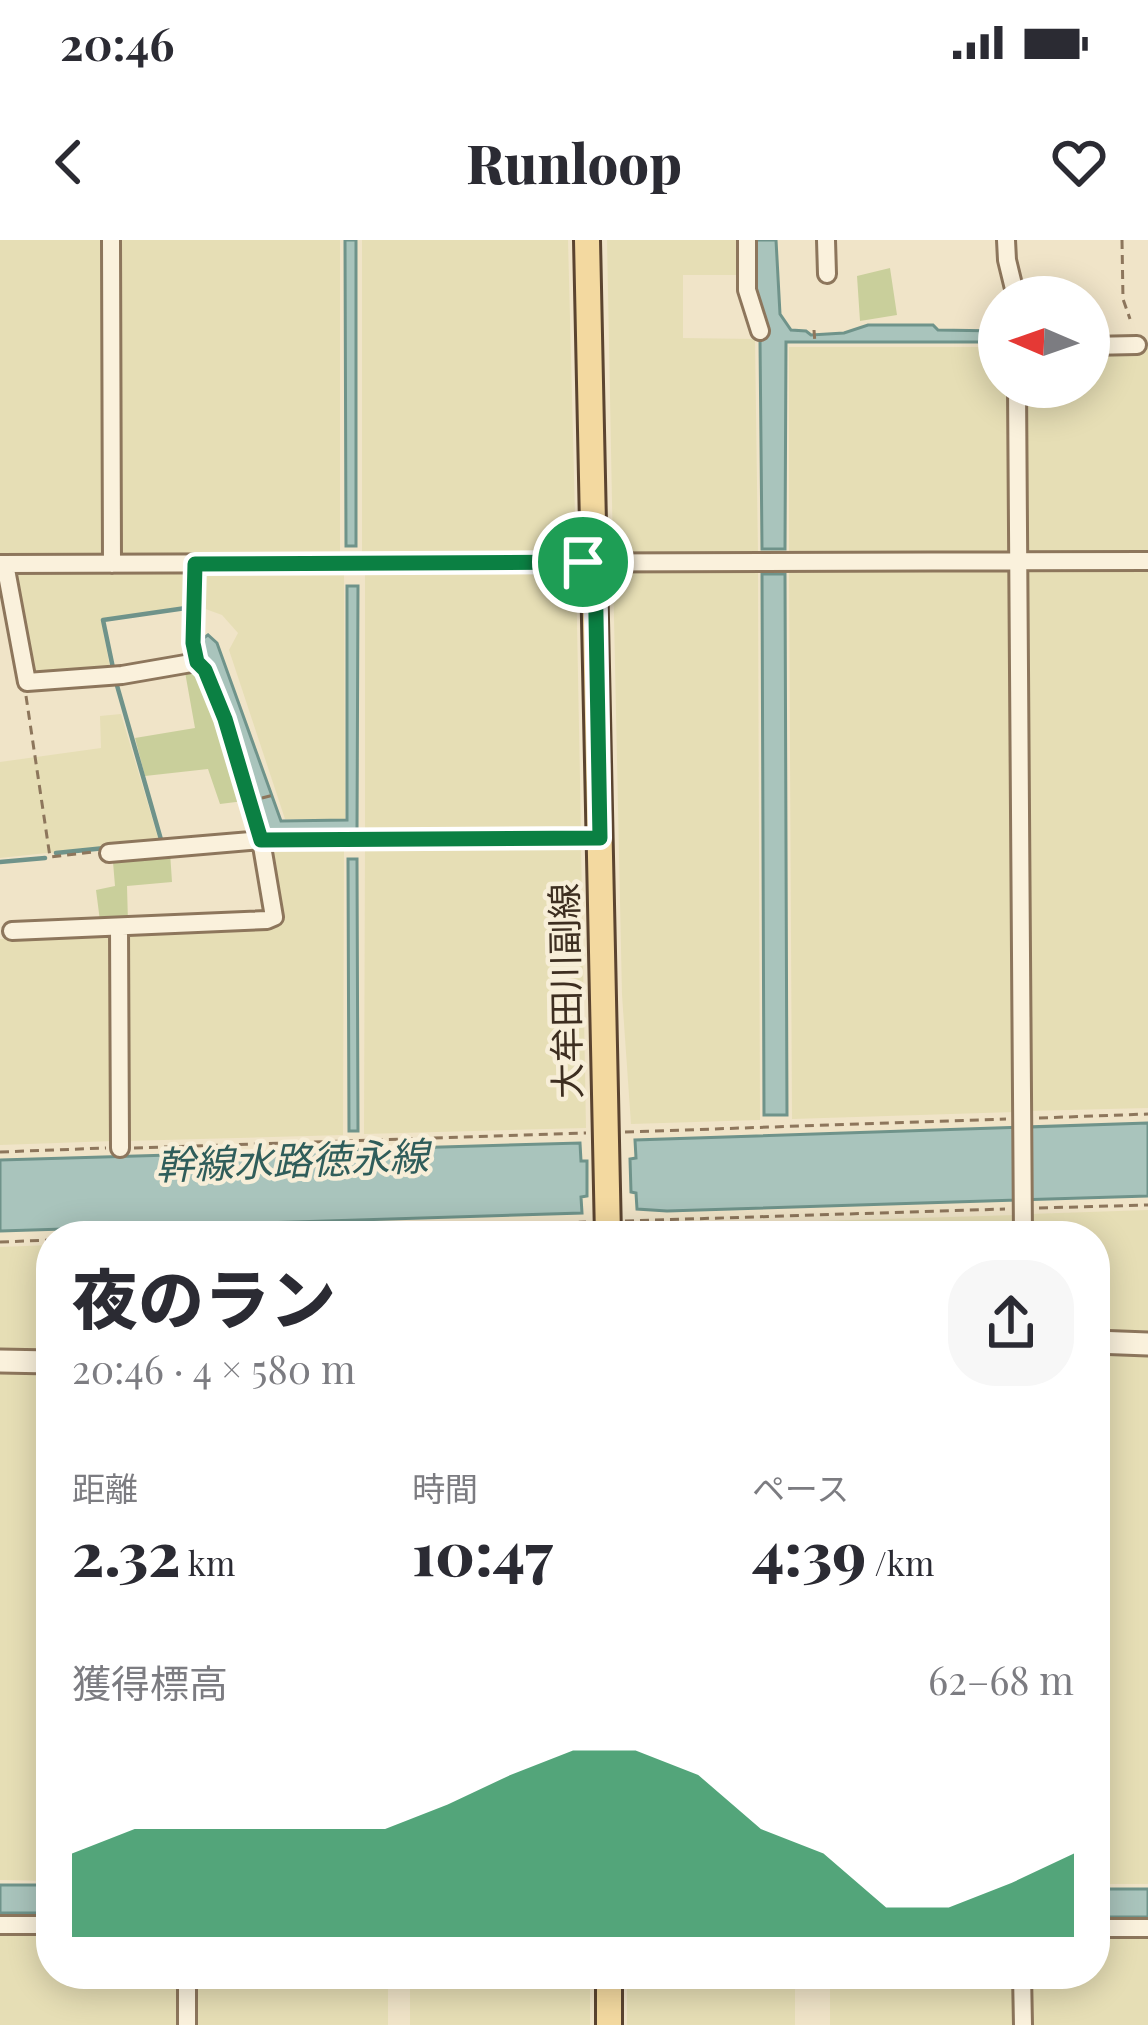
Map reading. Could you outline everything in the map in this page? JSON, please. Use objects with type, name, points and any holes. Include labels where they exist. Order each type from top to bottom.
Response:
[{"type":"main road","name":"大牟田川副線","points":[[587,240],[608,1221]]},
{"type":"main road","points":[[609,1989],[609,2025]]},
{"type":"street","points":[[111,240],[112,564]]},
{"type":"street","points":[[747,240],[747,290],[760,332]]},
{"type":"street","points":[[826,240],[827,274]]},
{"type":"street","points":[[1006,240],[1012,276]]},
{"type":"street","points":[[1110,346],[1137,345]]},
{"type":"street","points":[[1017,408],[1023,1221]]},
{"type":"street","points":[[197,662],[122,675],[27,682],[3,564],[1148,561]]},
{"type":"street","points":[[12,931],[274,916],[261,840],[225,719],[205,670],[197,662],[193,643],[195,564]]},
{"type":"street","points":[[104,856],[261,840],[600,838]]},
{"type":"street","points":[[119,928],[120,1148]]},
{"type":"street","points":[[1110,1343],[1148,1344]]},
{"type":"street","points":[[0,1361],[36,1361]]},
{"type":"street","points":[[0,1925],[36,1925]]},
{"type":"street","points":[[1110,1928],[1148,1928]]},
{"type":"street","points":[[187,1989],[187,2025]]},
{"type":"street","points":[[1022,1989],[1023,2025]]},
{"type":"path","points":[[1122,240],[1123,299],[1130,319]]},
{"type":"path","points":[[814,330],[814,344]]},
{"type":"path","points":[[27,682],[50,857],[94,852],[104,856]]},
{"type":"path","points":[[0,1152],[1148,1114]]},
{"type":"path","points":[[766,1221],[1148,1205]]},
{"type":"path","points":[[0,1242],[36,1241]]},
{"type":"shaded area","points":[[0,240],[104,240],[105,557],[0,557]]},
{"type":"shaded area","points":[[117,240],[340,240],[340,556],[117,557]]},
{"type":"shaded area","points":[[362,240],[568,240],[576,554],[362,555]]},
{"type":"shaded area","points":[[607,240],[741,240],[741,275],[683,275],[683,338],[755,339],[758,554],[613,554]]},
{"type":"shaded area","points":[[1148,343],[1148,553],[1025,554],[1022,408],[1110,408],[1110,348]]},
{"type":"shaded area","points":[[789,347],[978,347],[978,408],[1011,408],[1012,553],[789,554]]},
{"type":"shaded area","points":[[576,570],[581,832],[365,833],[365,572]]},
{"type":"shaded area","points":[[1013,570],[1015,1112],[792,1119],[789,571]]},
{"type":"shaded area","points":[[1025,570],[1148,570],[1148,1108],[1028,1111]]},
{"type":"shaded area","points":[[613,571],[758,571],[760,1120],[631,1124],[622,995]]},
{"type":"shaded area","points":[[344,572],[345,819],[285,819],[229,650],[238,633],[222,615],[200,607],[200,573]]},
{"type":"shaded area","points":[[187,573],[187,606],[101,619],[110,668],[33,676],[14,574]]},
{"type":"shaded area","points":[[121,714],[159,841],[0,858],[0,762],[101,748],[100,716]]},
{"type":"shaded area","points":[[365,845],[581,845],[586,1128],[364,1134]]},
{"type":"shaded area","points":[[344,846],[343,1135],[126,1141],[125,933],[280,924],[267,847]]},
{"type":"shaded area","points":[[113,934],[113,1141],[0,1145],[0,939]]},
{"type":"shaded area","points":[[1148,1210],[1148,1333],[1110,1332],[1110,1221],[1029,1221],[1029,1214]]},
{"type":"shaded area","points":[[1016,1215],[1016,1221],[817,1221]]},
{"type":"shaded area","points":[[36,1246],[36,1350],[0,1349],[0,1247]]},
{"type":"shaded area","points":[[1110,1354],[1148,1355],[1148,1884],[1110,1884]]},
{"type":"shaded area","points":[[0,1372],[36,1373],[36,1881],[0,1880]]},
{"type":"shaded area","points":[[0,1932],[36,1932],[36,1989],[181,1989],[181,2025],[0,2025]]},
{"type":"shaded area","points":[[1110,1934],[1148,1935],[1148,2025],[1028,2025],[1028,1989],[1110,1989]]},
{"type":"shaded area","points":[[193,1989],[388,1989],[388,2025],[193,2025]]},
{"type":"shaded area","points":[[410,1989],[590,1989],[590,2025],[410,2025]]},
{"type":"shaded area","points":[[627,1989],[795,1989],[795,2025],[627,2025]]},
{"type":"shaded area","points":[[830,1989],[1017,1989],[1018,2025],[830,2025]]},
{"type":"green space","points":[[890,268],[897,315],[860,321],[857,276]]},
{"type":"green space","points":[[198,671],[244,801],[220,804],[208,769],[145,776],[135,738],[195,728],[185,672]]},
{"type":"green space","points":[[170,852],[172,882],[127,886],[128,923],[100,921],[96,890],[115,886],[113,862]]},
{"type":"water","points":[[345,240],[356,240],[356,546],[346,546]]},
{"type":"water","points":[[755,240],[776,240],[780,314],[791,330],[811,335],[844,333],[868,325],[933,325],[938,330],[978,331],[978,342],[786,342],[785,549],[762,549],[760,340],[766,333],[756,292]]},
{"type":"water","points":[[762,574],[785,574],[787,1115],[764,1115]]},
{"type":"water","points":[[347,586],[358,586],[357,833],[268,833],[231,714],[199,641],[208,635],[217,643],[281,821],[347,820]]},
{"type":"water","points":[[348,859],[357,859],[358,1131],[349,1131]]},
{"type":"water","points":[[1148,1123],[1148,1196],[667,1211],[637,1209],[636,1193],[631,1192],[635,1140]]},
{"type":"water","name":"幹線水路徳永線","points":[[580,1143],[581,1161],[587,1161],[587,1196],[581,1197],[582,1213],[323,1221],[36,1221],[36,1230],[0,1231],[0,1160]]},
{"type":"water","points":[[0,1885],[36,1885],[36,1913],[0,1913]]},
{"type":"water","points":[[1110,1889],[1148,1889],[1148,1917],[1110,1917]]},
{"type":"waterway","points":[[113,668],[103,620],[186,608]]},
{"type":"waterway","points":[[116,682],[162,843]]},
{"type":"waterway","points":[[56,853],[105,848]]},
{"type":"waterway","points":[[0,862],[45,858]]},
{"type":"route","points":[[583,562],[595,562],[600,838],[261,840],[225,719],[205,670],[197,662],[193,643],[195,564],[583,562]]}]
